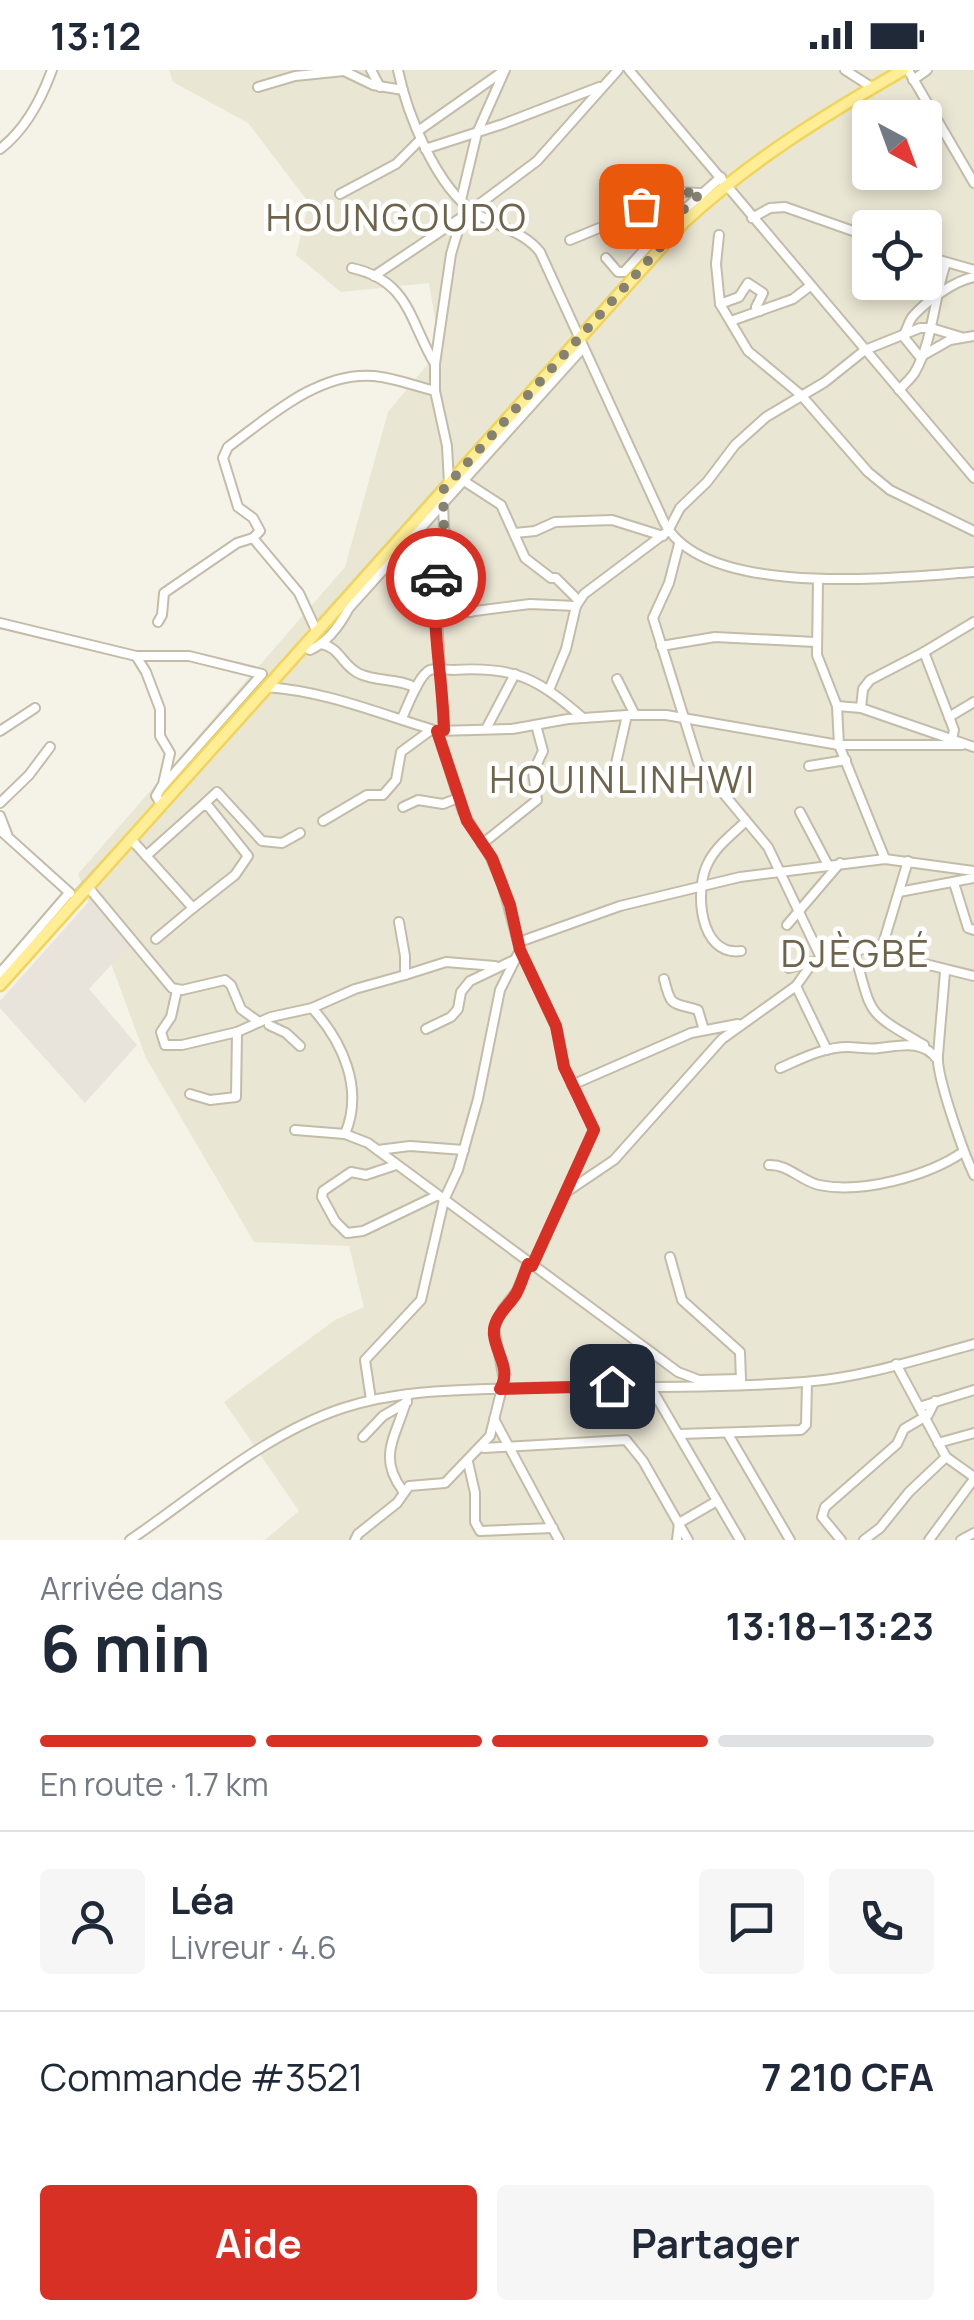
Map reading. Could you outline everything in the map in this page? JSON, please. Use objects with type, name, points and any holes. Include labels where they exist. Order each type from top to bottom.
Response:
[{"type":"main road","points":[[0,985],[73,896],[88,888],[302,646],[314,627],[581,342],[669,229],[723,180],[905,70]]},
{"type":"street","points":[[0,150],[12,140],[38,102],[52,70]]},
{"type":"street","points":[[371,70],[380,87]]},
{"type":"street","points":[[398,70],[421,140],[439,173],[470,209],[534,244],[666,533],[679,544],[737,570],[818,579],[974,572]]},
{"type":"street","points":[[461,200],[477,133],[505,70]]},
{"type":"street","points":[[340,194],[396,164],[505,70]]},
{"type":"street","points":[[374,276],[462,218],[538,160],[618,70]]},
{"type":"street","points":[[630,70],[974,478]]},
{"type":"street","points":[[845,70],[873,88]]},
{"type":"street","points":[[905,70],[974,184]]},
{"type":"street","points":[[913,80],[927,70]]},
{"type":"street","points":[[258,87],[295,76],[344,71],[380,87],[404,90]]},
{"type":"street","points":[[421,140],[477,133],[603,86]]},
{"type":"street","points":[[606,258],[622,273],[701,193],[723,180]]},
{"type":"street","points":[[570,240],[626,217],[659,191],[701,193]]},
{"type":"street","points":[[752,218],[770,208],[784,208],[852,231]]},
{"type":"street","points":[[355,1540],[399,1500],[402,1491],[414,1484],[445,1483],[483,1448],[490,1436],[504,1383],[494,1328],[500,1313],[518,1291],[594,1130],[560,1052],[556,1026],[520,946],[502,883],[458,798],[438,730],[442,670],[435,588],[444,529],[447,446],[435,391],[435,364],[451,254],[462,218]]},
{"type":"street","points":[[719,235],[716,264],[720,304],[754,358],[801,395],[868,472],[890,490],[974,531]]},
{"type":"street","points":[[942,262],[974,274]]},
{"type":"street","points":[[942,278],[946,263]]},
{"type":"street","points":[[352,268],[374,276],[406,300],[435,364]]},
{"type":"street","points":[[942,292],[974,274]]},
{"type":"street","points":[[720,304],[739,297],[748,283],[763,293],[756,307],[760,311]]},
{"type":"street","points":[[732,322],[793,298],[810,286]]},
{"type":"street","points":[[904,334],[910,320],[934,300]]},
{"type":"street","points":[[899,390],[913,375],[931,328],[929,308]]},
{"type":"street","points":[[549,690],[566,649],[578,603],[590,587],[666,533],[680,508],[766,417],[825,382],[866,350],[904,334],[931,328],[961,337]]},
{"type":"street","points":[[904,334],[920,357]]},
{"type":"street","points":[[920,357],[940,345],[974,336]]},
{"type":"street","points":[[302,646],[310,650],[322,644],[581,342]]},
{"type":"street","points":[[158,622],[163,611],[161,598],[170,587],[260,531],[253,518],[238,506],[223,458],[228,448],[302,396],[346,378],[388,378],[435,391]]},
{"type":"street","points":[[464,481],[501,504],[529,562],[556,578],[578,603]]},
{"type":"street","points":[[515,533],[535,531],[555,522],[612,520],[666,533]]},
{"type":"street","points":[[444,529],[471,612]]},
{"type":"street","points":[[253,538],[299,593],[314,627]]},
{"type":"street","points":[[679,544],[669,583],[654,618],[698,763],[762,838],[800,911],[818,961]]},
{"type":"street","points":[[818,579],[815,642],[836,706],[839,745],[885,859]]},
{"type":"street","points":[[436,616],[530,604],[578,603]]},
{"type":"street","points":[[861,708],[865,684],[974,622]]},
{"type":"street","points":[[0,623],[136,656],[188,656],[262,674],[161,788],[156,796],[162,805]]},
{"type":"street","points":[[661,646],[715,637],[815,642]]},
{"type":"street","points":[[322,644],[332,647],[359,674],[416,688]]},
{"type":"street","points":[[924,652],[954,730],[952,739]]},
{"type":"street","points":[[136,656],[160,708],[160,736],[170,753],[161,788]]},
{"type":"street","points":[[402,718],[416,688],[431,669],[487,668],[516,674],[549,690],[583,718]]},
{"type":"street","points":[[486,730],[516,674]]},
{"type":"street","points":[[617,679],[631,715],[616,768],[620,782]]},
{"type":"street","points":[[266,686],[305,690],[438,730],[486,730],[631,715],[684,717],[839,745],[974,747]]},
{"type":"street","points":[[949,716],[974,702]]},
{"type":"street","points":[[836,706],[861,708],[962,745]]},
{"type":"street","points":[[0,731],[34,708]]},
{"type":"street","points":[[482,844],[536,800],[533,772],[542,751],[536,725]]},
{"type":"street","points":[[323,821],[367,795],[382,795],[396,780],[401,752],[438,730]]},
{"type":"street","points":[[0,803],[30,775],[50,747]]},
{"type":"street","points":[[809,766],[846,760]]},
{"type":"street","points":[[146,856],[217,792],[262,841],[282,842],[300,833]]},
{"type":"street","points":[[402,806],[418,800],[443,804],[458,798]]},
{"type":"street","points":[[156,939],[247,862],[248,856],[209,806],[203,805]]},
{"type":"street","points":[[800,812],[828,865]]},
{"type":"street","points":[[0,816],[9,838]]},
{"type":"street","points":[[742,951],[725,950],[710,936],[700,906],[708,862],[746,821]]},
{"type":"street","points":[[0,830],[73,896],[0,973]]},
{"type":"street","points":[[131,839],[193,908]]},
{"type":"street","points":[[370,1400],[365,1360],[418,1305],[440,1198],[464,1150],[500,990],[520,946],[606,911],[704,884],[780,872],[885,859],[974,875]]},
{"type":"street","points":[[788,968],[884,944],[908,861]]},
{"type":"street","points":[[787,925],[840,864]]},
{"type":"street","points":[[899,892],[954,883],[974,875]]},
{"type":"street","points":[[954,883],[968,928],[974,930]]},
{"type":"street","points":[[88,888],[168,984],[177,990],[224,980],[231,986],[241,1009],[259,1022]]},
{"type":"street","points":[[399,922],[406,956],[405,975]]},
{"type":"street","points":[[854,951],[874,1012],[890,1028],[938,1059]]},
{"type":"street","points":[[426,1029],[451,1017],[458,1009],[464,985],[514,960]]},
{"type":"street","points":[[564,1194],[614,1160],[722,1039],[796,986],[818,961]]},
{"type":"street","points":[[177,990],[171,1017],[160,1032],[165,1045],[237,1032],[279,1015],[312,1008],[355,989],[446,962],[500,967]]},
{"type":"street","points":[[921,963],[974,976]]},
{"type":"street","points":[[945,970],[938,1059],[974,1175]]},
{"type":"street","points":[[664,980],[672,1004],[698,1010],[704,1030]]},
{"type":"street","points":[[796,986],[826,1050]]},
{"type":"street","points":[[312,1008],[350,1066],[353,1112],[344,1134]]},
{"type":"street","points":[[279,1015],[283,1032]]},
{"type":"street","points":[[572,1084],[704,1030],[742,1023]]},
{"type":"street","points":[[269,1026],[300,1046]]},
{"type":"street","points":[[190,1094],[210,1100],[236,1097],[237,1032]]},
{"type":"street","points":[[780,1068],[826,1050],[882,1048],[902,1043],[929,1050]]},
{"type":"street","points":[[295,1130],[357,1137],[678,1372],[700,1380],[807,1382],[974,1344]]},
{"type":"street","points":[[377,1150],[410,1146],[464,1150]]},
{"type":"street","points":[[769,1165],[778,1164],[816,1185],[851,1188],[874,1186],[934,1168],[964,1152]]},
{"type":"street","points":[[396,1165],[366,1175],[352,1172],[322,1191],[322,1198],[342,1230],[364,1232],[416,1203],[440,1198]]},
{"type":"street","points":[[670,1257],[682,1300],[740,1352],[741,1382]]},
{"type":"street","points":[[896,1364],[946,1457],[974,1478],[929,1540]]},
{"type":"street","points":[[677,1386],[678,1372]]},
{"type":"street","points":[[132,1540],[218,1477],[278,1440],[325,1415],[370,1400],[500,1389],[741,1382]]},
{"type":"street","points":[[679,1434],[801,1430],[806,1425],[807,1382]]},
{"type":"street","points":[[650,1386],[740,1540]]},
{"type":"street","points":[[919,1406],[974,1390]]},
{"type":"street","points":[[363,1437],[382,1416],[408,1398]]},
{"type":"street","points":[[402,1491],[390,1472],[388,1459],[408,1398]]},
{"type":"street","points":[[840,1540],[822,1517],[825,1507],[897,1444],[904,1428],[924,1418],[935,1401]]},
{"type":"street","points":[[494,1418],[560,1540]]},
{"type":"street","points":[[938,1443],[974,1433]]},
{"type":"street","points":[[728,1434],[790,1540]]},
{"type":"street","points":[[483,1448],[626,1440],[637,1450],[688,1540]]},
{"type":"street","points":[[864,1540],[946,1457]]},
{"type":"street","points":[[468,1462],[476,1492],[475,1522],[480,1531],[554,1528]]},
{"type":"street","points":[[679,1524],[717,1501]]},
{"type":"street","points":[[677,1540],[679,1524]]},
{"type":"street","points":[[961,1540],[974,1533]]},
{"type":"shaded area","points":[[169,70],[974,70],[974,1540],[265,1540],[299,1511],[224,1402],[335,1320],[364,1307],[349,1246],[254,1242],[146,1058],[78,874],[345,567],[388,412],[440,349],[429,283],[341,292],[296,255],[309,203],[248,123],[173,82]]},
{"type":"shaded area","points":[[93,897],[132,942],[89,989],[137,1045],[85,1103],[0,1008],[0,1001]]},
{"type":"waterway","points":[[451,473],[672,226]]},
{"type":"waterway","points":[[317,622],[445,479]]},
{"type":"waterway","points":[[211,742],[312,628]]},
{"type":"waterway","points":[[73,893],[156,804]]},
{"type":"way so far","points":[[436,578],[444,529],[443,490],[673,233],[666,226],[701,193],[659,191],[641,206]]},
{"type":"district","name":"HOUNGOUDO","points":[[397,218]]},
{"type":"district","name":"HOUINLINHWI","points":[[623,780]]},
{"type":"district","name":"DJÈGBÉ","points":[[856,954]]},
{"type":"route","points":[[436,578],[436,637],[443,677],[444,730],[437,731],[467,821],[492,858],[510,905],[520,950],[556,1026],[564,1067],[594,1130],[532,1266],[528,1264],[518,1291],[500,1313],[494,1328],[504,1369],[500,1389],[612,1386]]}]
